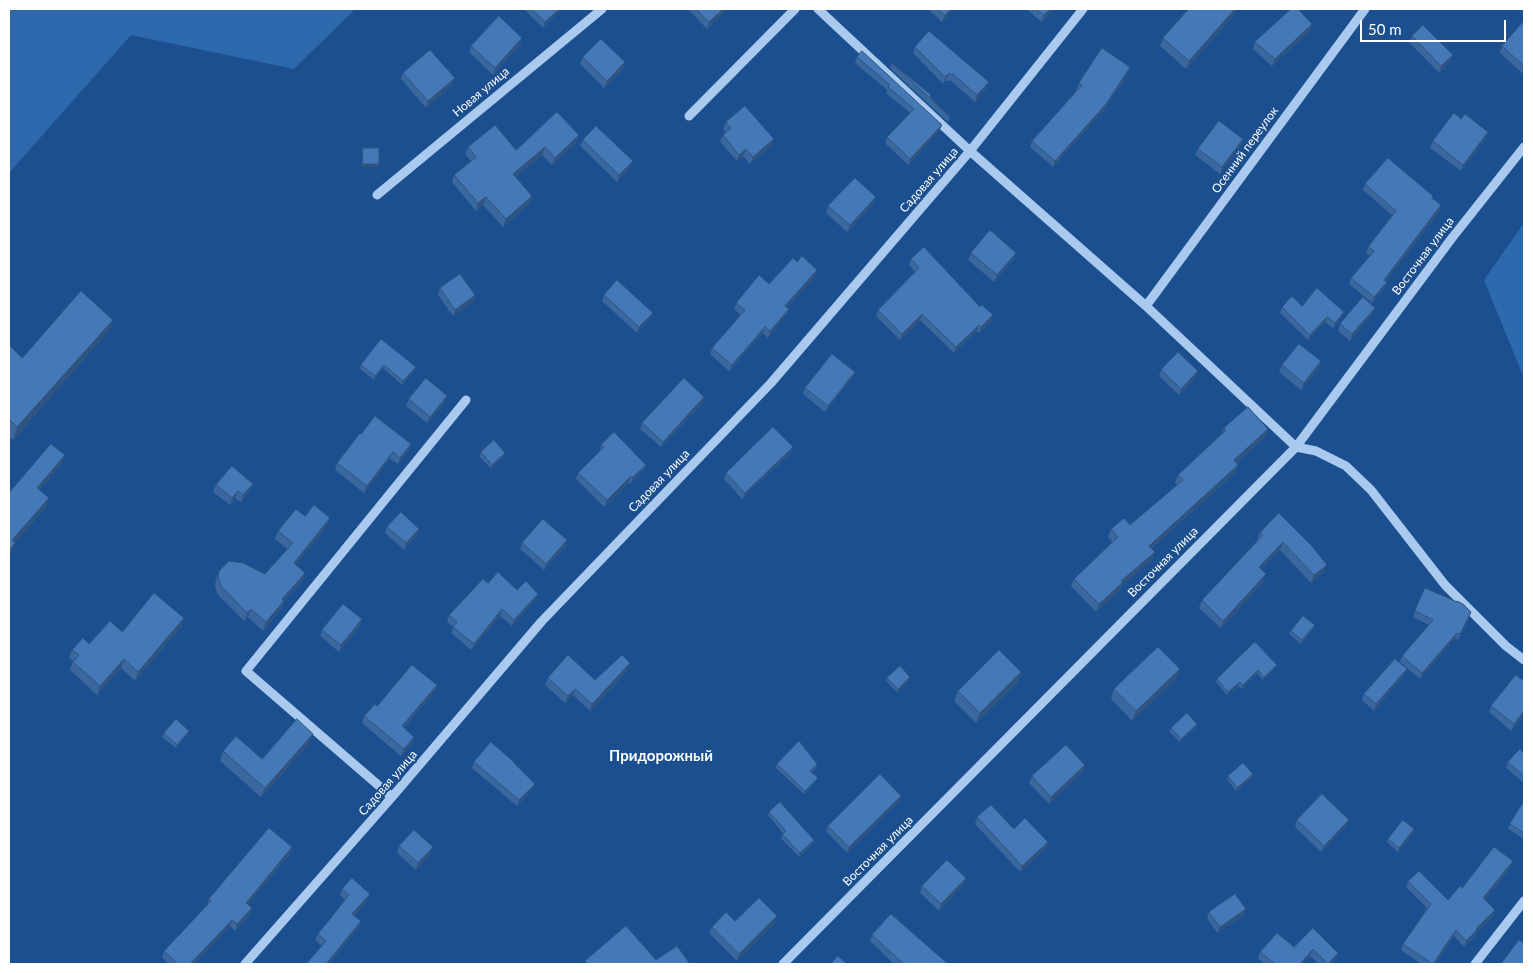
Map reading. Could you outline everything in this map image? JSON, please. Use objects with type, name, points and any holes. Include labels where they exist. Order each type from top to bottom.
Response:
[{"type":"street","name":"Новая улица","points":[[377,195],[602,9]]},
{"type":"street","points":[[689,116],[795,9]]},
{"type":"street","points":[[818,9],[970,151],[1146,306],[1296,447],[1316,451],[1346,466],[1371,490],[1446,585],[1506,646],[1524,660]]},
{"type":"street","name":"Садовая улица","points":[[245,964],[392,797],[542,620],[771,383],[970,151],[1083,9]]},
{"type":"street","name":"Осенний переулок","points":[[1146,306],[1365,9]]},
{"type":"street","name":"Восточная улица","points":[[783,964],[1296,447],[1452,238],[1524,147]]},
{"type":"street","points":[[392,797],[246,672],[466,400]]},
{"type":"street","points":[[1475,964],[1524,901]]},
{"type":"shaded area","points":[[9,9],[355,9],[294,69],[131,35],[9,173]]},
{"type":"shaded area","points":[[1524,223],[1524,378],[1484,280]]},
{"type":"building","points":[[532,9],[559,9],[545,22]]},
{"type":"building","points":[[696,9],[723,9],[709,22]]},
{"type":"building","points":[[938,9],[951,9],[945,15]]},
{"type":"building","points":[[1036,9],[1050,9],[1044,15]]},
{"type":"building","points":[[1189,9],[1235,9],[1189,61],[1163,38]]},
{"type":"building","points":[[1291,9],[1298,9],[1312,24],[1275,59],[1255,42]]},
{"type":"building","points":[[499,16],[522,38],[495,68],[471,46]]},
{"type":"building","points":[[1524,21],[1524,66],[1502,46]]},
{"type":"building","points":[[1423,25],[1453,55],[1441,66],[1412,36]]},
{"type":"building","points":[[929,31],[989,82],[977,95],[953,74],[949,73],[945,77],[915,47]]},
{"type":"building","points":[[601,39],[625,62],[607,81],[583,57]]},
{"type":"building","points":[[1102,48],[1130,67],[1106,104],[1055,161],[1032,141],[1082,85],[1079,83]]},
{"type":"building","points":[[430,50],[455,78],[428,101],[403,73]]},
{"type":"building","points":[[862,51],[942,125],[910,159],[887,137],[914,109],[888,87],[890,85],[857,57]]},
{"type":"building","points":[[892,63],[931,95],[930,97],[950,117]]},
{"type":"building","points":[[745,106],[774,139],[753,157],[746,149],[739,155],[723,135],[731,128],[726,122]]},
{"type":"building","points":[[557,112],[579,135],[555,158],[545,147],[513,174],[532,196],[506,219],[486,197],[478,203],[454,175],[476,157],[468,147],[495,125],[516,150]]},
{"type":"building","points":[[1454,113],[1461,119],[1465,114],[1488,132],[1463,165],[1433,141]]},
{"type":"building","points":[[1219,121],[1243,139],[1222,167],[1198,149]]},
{"type":"building","points":[[596,126],[633,161],[619,175],[583,140]]},
{"type":"building","points":[[363,148],[379,148],[379,164],[363,164]]},
{"type":"building","points":[[1388,158],[1441,205],[1384,280],[1387,282],[1374,297],[1351,278],[1374,251],[1368,247],[1396,211],[1365,184]]},
{"type":"building","points":[[855,178],[876,197],[850,225],[828,206]]},
{"type":"building","points":[[990,230],[1016,253],[997,275],[971,253]]},
{"type":"building","points":[[924,247],[980,307],[982,305],[993,315],[981,327],[979,325],[956,347],[922,314],[902,334],[878,310],[919,268],[911,259]]},
{"type":"building","points":[[802,256],[817,270],[785,306],[789,309],[770,331],[765,327],[732,365],[712,348],[745,310],[736,303],[759,275],[769,284],[793,258],[797,262]]},
{"type":"building","points":[[460,274],[475,295],[455,310],[440,288]]},
{"type":"building","points":[[617,280],[653,313],[639,327],[604,295]]},
{"type":"building","points":[[1317,288],[1344,312],[1335,323],[1327,317],[1310,335],[1282,307],[1292,296],[1302,306]]},
{"type":"building","points":[[81,291],[113,320],[17,427],[9,419],[9,345],[22,358]]},
{"type":"building","points":[[1363,297],[1375,308],[1352,334],[1340,324]]},
{"type":"building","points":[[381,339],[416,367],[403,381],[384,365],[375,376],[361,365]]},
{"type":"building","points":[[1299,344],[1321,361],[1304,383],[1282,365]]},
{"type":"building","points":[[1178,352],[1198,371],[1181,389],[1161,370]]},
{"type":"building","points":[[832,354],[855,372],[828,406],[805,388]]},
{"type":"building","points":[[426,378],[447,396],[430,417],[409,399]]},
{"type":"building","points":[[684,378],[704,397],[663,442],[642,423]]},
{"type":"building","points":[[1248,407],[1268,429],[1234,460],[1238,465],[1149,546],[1155,552],[1121,581],[1123,582],[1099,604],[1074,579],[1118,537],[1111,529],[1124,518],[1130,525],[1183,480],[1178,475],[1226,430],[1224,428]]},
{"type":"building","points":[[375,416],[411,444],[400,458],[393,452],[367,486],[337,463]]},
{"type":"building","points":[[773,427],[793,447],[745,493],[726,473]]},
{"type":"building","points":[[614,432],[646,465],[633,477],[631,476],[607,500],[578,473],[604,447],[601,445]]},
{"type":"building","points":[[494,440],[505,453],[492,465],[481,452]]},
{"type":"building","points":[[51,444],[65,455],[37,488],[49,498],[12,540],[15,543],[9,551],[9,493]]},
{"type":"building","points":[[232,466],[253,484],[243,495],[238,491],[232,498],[216,485]]},
{"type":"building","points":[[314,505],[330,518],[294,563],[305,573],[282,599],[284,601],[266,622],[251,609],[247,613],[221,586],[218,578],[219,571],[229,561],[243,563],[265,574],[293,543],[278,531],[296,509],[305,516]]},
{"type":"building","points":[[401,512],[419,529],[406,543],[387,527]]},
{"type":"building","points":[[1279,513],[1311,545],[1327,565],[1314,575],[1283,542],[1259,567],[1266,574],[1223,621],[1202,600],[1263,535],[1260,533]]},
{"type":"building","points":[[543,519],[567,540],[546,564],[522,543]]},
{"type":"building","points":[[498,572],[517,590],[526,581],[538,594],[514,620],[502,609],[474,644],[453,627],[457,622],[449,615],[483,579],[488,583]]},
{"type":"building","points":[[1425,588],[1463,604],[1471,612],[1460,634],[1457,633],[1422,673],[1402,656],[1433,620],[1415,611]]},
{"type":"building","points":[[154,593],[184,618],[138,672],[124,659],[100,686],[73,662],[79,655],[72,650],[83,638],[89,644],[110,621],[122,632]]},
{"type":"building","points":[[343,604],[362,619],[341,645],[322,630]]},
{"type":"building","points":[[1303,616],[1315,625],[1302,640],[1291,631]]},
{"type":"building","points":[[1255,642],[1277,665],[1264,677],[1258,670],[1243,685],[1240,682],[1228,692],[1217,679]]},
{"type":"building","points":[[1158,647],[1180,669],[1136,711],[1114,689]]},
{"type":"building","points":[[999,650],[1021,672],[980,713],[958,691]]},
{"type":"building","points":[[568,655],[595,680],[622,655],[630,663],[592,704],[575,689],[568,696],[548,678]]},
{"type":"building","points":[[1395,659],[1407,669],[1376,704],[1364,694]]},
{"type":"building","points":[[412,665],[437,685],[402,726],[414,737],[404,749],[364,716],[375,704],[377,706]]},
{"type":"building","points":[[900,666],[910,677],[898,689],[887,678]]},
{"type":"building","points":[[1516,675],[1524,681],[1524,711],[1514,724],[1491,706]]},
{"type":"building","points":[[1187,713],[1197,724],[1181,739],[1171,728]]},
{"type":"building","points":[[176,719],[189,731],[177,745],[164,733]]},
{"type":"building","points":[[297,719],[313,734],[265,788],[223,751],[236,736],[262,759]]},
{"type":"building","points":[[799,741],[817,764],[810,771],[818,778],[805,791],[777,764]]},
{"type":"building","points":[[491,742],[535,784],[519,800],[474,762]]},
{"type":"building","points":[[1066,745],[1085,765],[1051,797],[1032,776]]},
{"type":"building","points":[[1520,749],[1524,754],[1524,776],[1508,762]]},
{"type":"building","points":[[1243,763],[1253,774],[1237,788],[1228,776]]},
{"type":"building","points":[[880,774],[901,796],[849,847],[828,826]]},
{"type":"building","points":[[1322,794],[1349,820],[1324,846],[1297,820]]},
{"type":"building","points":[[1524,801],[1524,833],[1510,824]]},
{"type":"building","points":[[780,802],[814,840],[800,853],[782,834],[786,831],[769,812]]},
{"type":"building","points":[[991,805],[1014,829],[1025,818],[1048,842],[1022,866],[977,817]]},
{"type":"building","points":[[1403,820],[1414,829],[1399,848],[1388,839]]},
{"type":"building","points":[[269,828],[292,847],[246,903],[252,908],[237,924],[232,920],[190,964],[178,964],[164,951],[211,901],[209,899]]},
{"type":"building","points":[[414,830],[433,847],[418,863],[399,846]]},
{"type":"building","points":[[1494,847],[1513,861],[1483,898],[1495,910],[1477,930],[1466,941],[1456,930],[1433,964],[1403,944],[1431,904],[1408,881],[1419,871],[1448,900],[1460,886],[1462,888]]},
{"type":"building","points":[[947,860],[966,878],[941,904],[922,886]]},
{"type":"building","points":[[352,878],[370,894],[352,914],[361,921],[326,964],[306,964],[326,941],[318,934],[349,895],[342,889]]},
{"type":"building","points":[[1235,894],[1246,909],[1220,927],[1209,912]]},
{"type":"building","points":[[759,898],[777,916],[739,954],[712,927],[726,912],[735,921]]},
{"type":"building","points":[[891,914],[948,964],[904,964],[872,935]]},
{"type":"building","points":[[626,926],[656,960],[677,946],[690,964],[588,964],[585,961]]},
{"type":"building","points":[[1313,928],[1338,953],[1328,964],[1313,949],[1300,964],[1275,964],[1260,952],[1277,933],[1294,947]]},
{"type":"building","points":[[1519,940],[1524,943],[1524,964],[1501,964]]},
{"type":"building","points":[[838,956],[847,964],[831,964]]},
{"type":"district","name":"Придорожный","points":[[661,756]]}]
